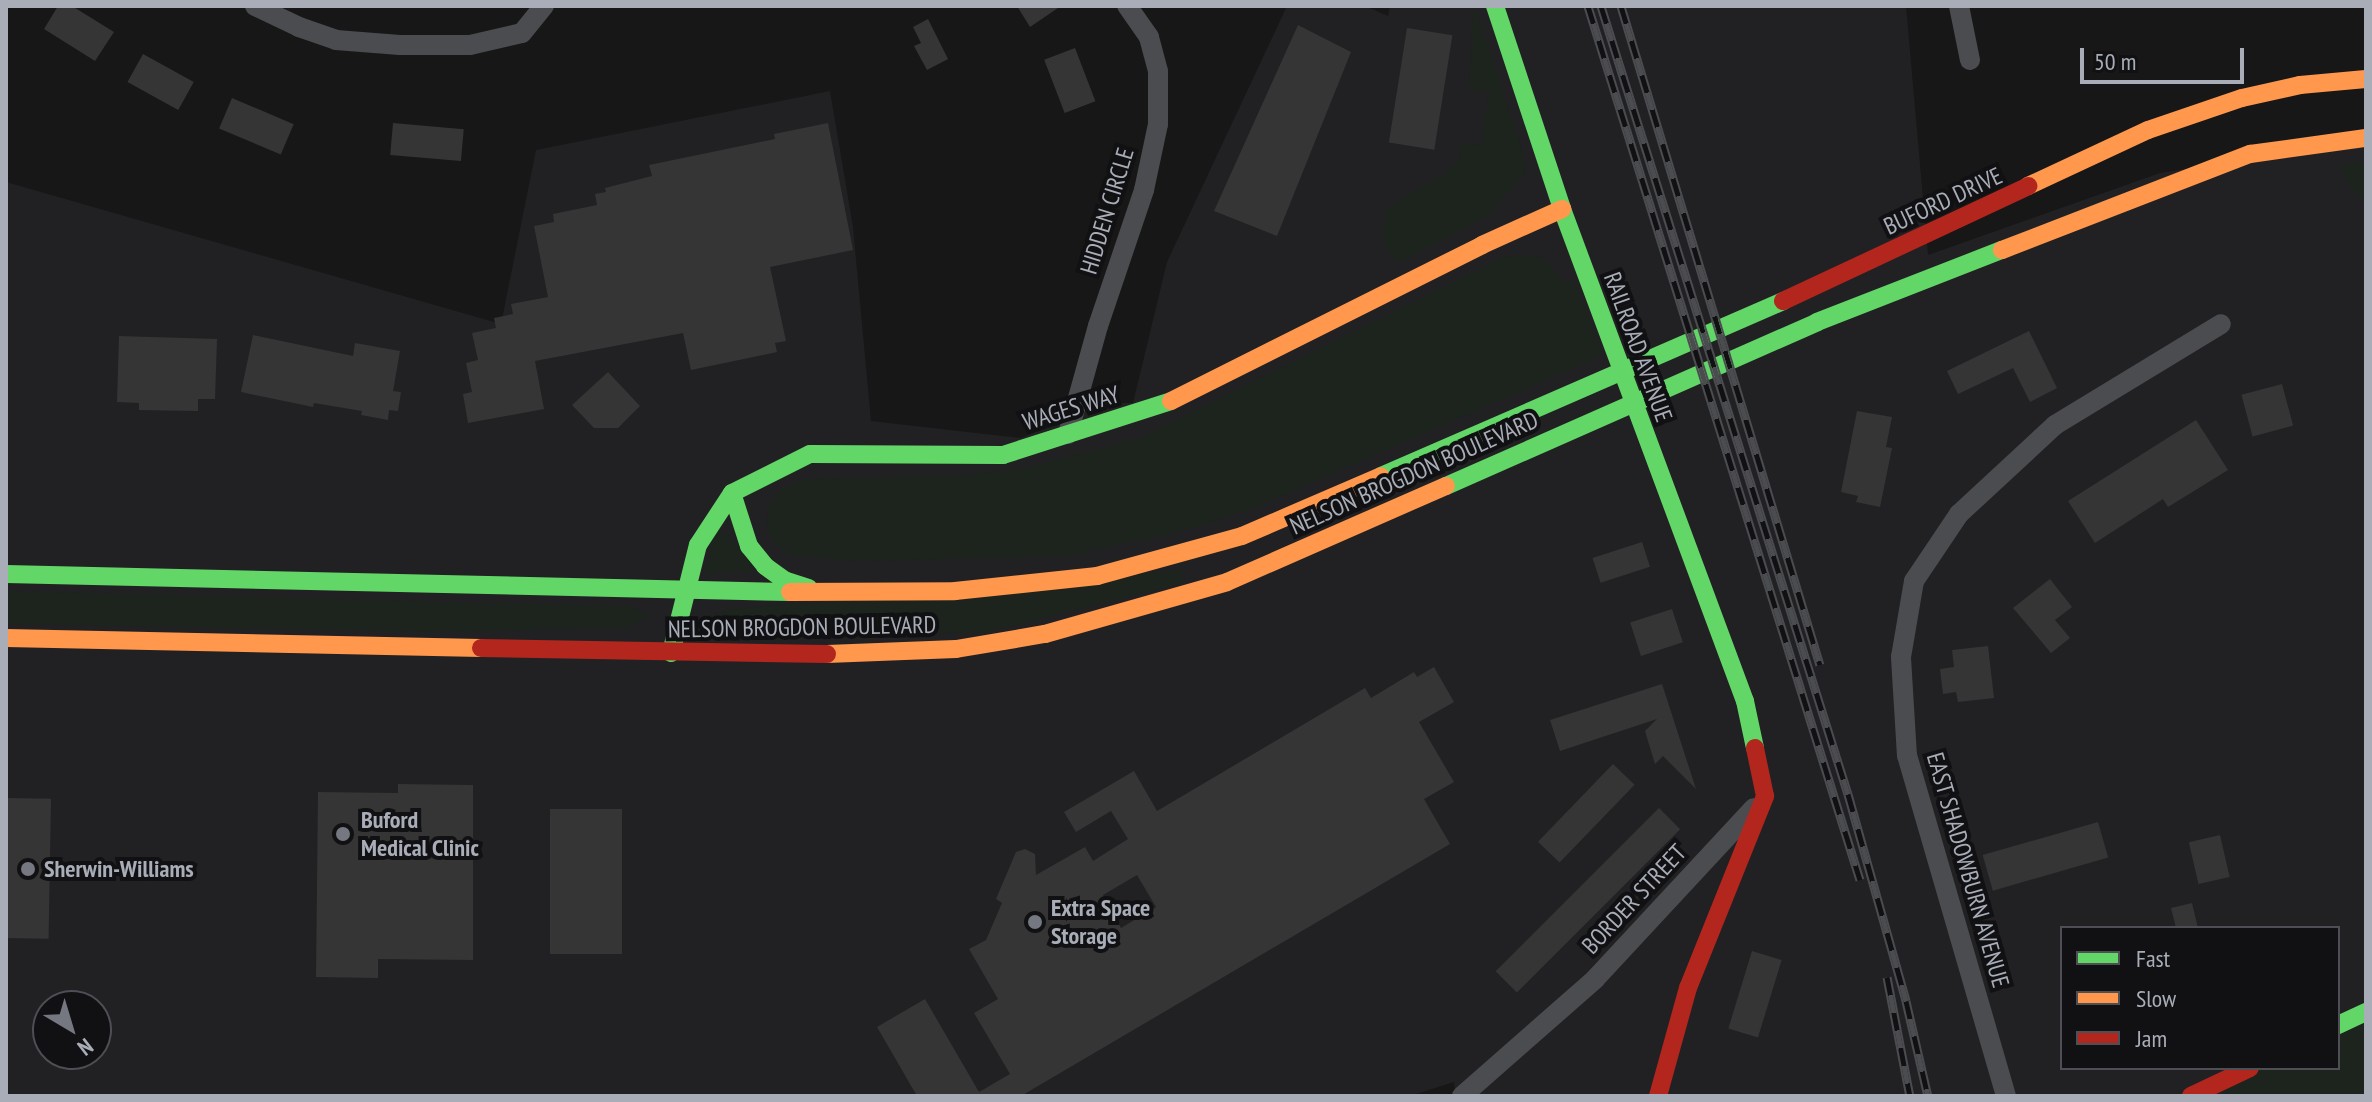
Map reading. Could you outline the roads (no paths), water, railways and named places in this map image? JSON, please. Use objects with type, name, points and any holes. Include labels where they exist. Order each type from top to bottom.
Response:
[{"type":"main road","name":"RAILROAD AVENUE","points":[[1495,6],[1562,209],[1745,701],[1765,796]]},
{"type":"main road","name":"BUFORD DRIVE","points":[[1549,402],[1803,292],[2148,130],[2242,98],[2300,85],[2360,78]]},
{"type":"main road","name":"NELSON BROGDON BOULEVARD","points":[[6,638],[813,655],[956,649],[1045,634],[1227,582],[1817,322],[2250,154],[2366,138]]},
{"type":"main road","name":"WAGES WAY","points":[[732,493],[810,454],[1003,455],[1168,403],[1482,245],[1562,209]]},
{"type":"main road","name":"NELSON BROGDON BOULEVARD","points":[[6,574],[824,592],[955,591],[1097,576],[1242,536],[1549,402]]},
{"type":"main road","points":[[732,493],[749,546],[765,566],[784,580],[824,592]]},
{"type":"main road","points":[[671,653],[698,545],[732,493]]},
{"type":"main road","points":[[1658,1096],[1688,988],[1765,796]]},
{"type":"main road","points":[[2340,1024],[2366,1012]]},
{"type":"main road","points":[[2191,1096],[2246,1070]]},
{"type":"street","points":[[255,6],[336,40],[400,45],[470,45],[522,33],[544,6]]},
{"type":"street","name":"HIDDEN CIRCLE","points":[[1068,434],[1098,326],[1144,190],[1158,124],[1158,71],[1149,37],[1127,6]]},
{"type":"street","points":[[1959,6],[1970,60]]},
{"type":"street","name":"EAST SHADOWBURN AVENUE","points":[[2006,1096],[1907,756],[1901,657],[1914,581],[1959,514],[2055,425],[2221,324]]},
{"type":"street","name":"BORDER STREET","points":[[1462,1096],[1595,979],[1765,796]]},
{"type":"railway","points":[[1588,6],[1860,880]]},
{"type":"railway","points":[[1601,6],[1848,794],[1906,1001],[1928,1096]]},
{"type":"railway","points":[[1621,6],[1820,665]]},
{"type":"railway","points":[[1887,977],[1910,1096]]},
{"type":"place","name":"Buford Medical Clinic","points":[[343,834]]},
{"type":"place","name":"Sherwin-Williams","points":[[28,869]]},
{"type":"place","name":"Extra Space Storage","points":[[1035,922]]}]
